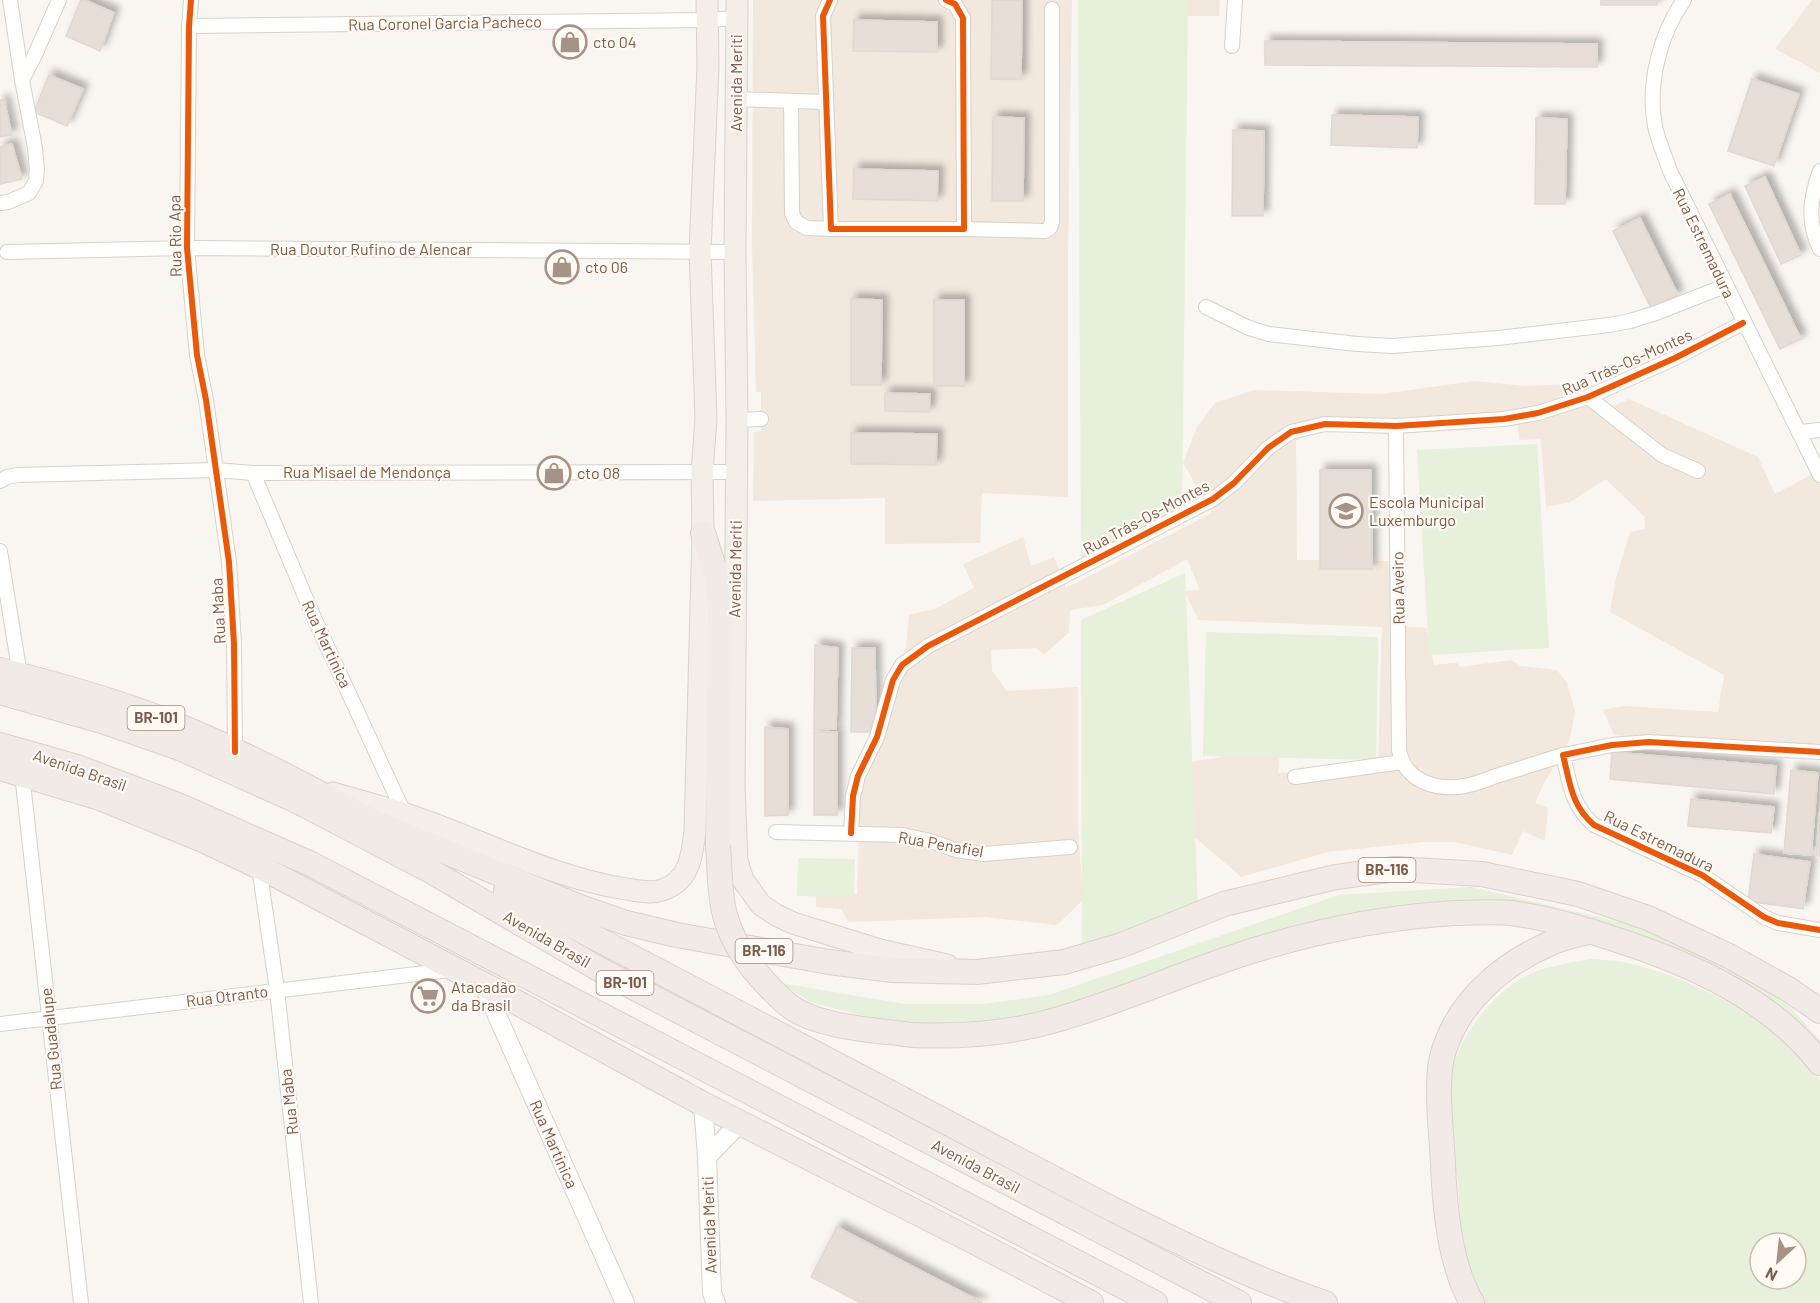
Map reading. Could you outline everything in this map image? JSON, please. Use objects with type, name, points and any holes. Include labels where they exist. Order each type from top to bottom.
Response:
[{"type":"highway","points":[[703,533],[718,580],[720,609],[718,846],[722,897],[731,934],[750,966],[779,997],[794,1009],[822,1020],[853,1027],[912,1035],[951,1036],[998,1033],[1052,1022],[1258,949],[1321,933],[1396,918],[1477,912],[1510,913],[1591,931],[1687,965],[1733,989],[1790,1031],[1820,1063]]},
{"type":"highway","name":"Avenida Brasil","points":[[10,672],[179,726],[235,752],[305,786],[1110,1208],[1211,1258],[1325,1303]]},
{"type":"highway","name":"Avenida Brasil","points":[[0,692],[105,722],[182,749],[299,802],[429,870],[604,972],[1239,1303]]},
{"type":"highway","name":"Avenida Brasil","points":[[0,745],[77,767],[180,806],[311,864],[1155,1303]]},
{"type":"highway","name":"Avenida Brasil","points":[[11,771],[100,798],[205,841],[259,867],[483,984],[703,1104],[1091,1303]]},
{"type":"highway","name":"BR-116","points":[[371,821],[580,907],[626,923],[676,935],[828,962],[893,970],[977,972],[1064,962],[1122,945],[1224,904],[1336,877],[1395,869],[1482,874],[1578,894],[1648,918],[1729,956],[1788,989],[1820,1025]]},
{"type":"highway","name":"BR-101","points":[[423,924],[618,1045],[680,1091]]},
{"type":"highway","points":[[1472,1303],[1458,1270],[1444,1180],[1440,1088],[1442,1059],[1450,1035],[1470,1002],[1487,982],[1518,960],[1552,942],[1591,931]]},
{"type":"highway","points":[[1788,989],[1820,1011]]},
{"type":"main road","name":"Avenida Meriti","points":[[737,9],[734,786],[737,861],[743,880],[761,904],[793,923],[880,950],[977,972]]},
{"type":"main road","name":"Avenida Meriti","points":[[691,863],[695,831],[703,533],[702,472],[706,419],[700,251],[708,66],[707,10]]},
{"type":"main road","name":"Avenida Brasil","points":[[305,786],[404,813],[570,876],[616,888],[644,892],[662,890],[677,882],[686,873],[691,863]]},
{"type":"street","points":[[0,204],[28,193],[36,181],[37,169],[10,0]]},
{"type":"street","points":[[22,80],[59,0]]},
{"type":"street","name":"Rua Rio Apa","points":[[191,0],[187,248],[196,344],[216,470]]},
{"type":"street","points":[[830,0],[823,16],[831,229]]},
{"type":"street","points":[[946,0],[955,4],[963,18],[964,229]]},
{"type":"street","points":[[1232,46],[1235,0]]},
{"type":"street","name":"Rua Estremadura","points":[[1684,0],[1673,15],[1655,70],[1653,98],[1655,126],[1670,171],[1820,475]]},
{"type":"street","name":"Rua Coronel Garcia Pacheco","points":[[189,26],[737,9]]},
{"type":"street","points":[[791,101],[792,213],[796,222],[807,228],[1045,231],[1050,228],[1052,222],[1052,9]]},
{"type":"street","points":[[736,99],[825,102]]},
{"type":"street","points":[[1820,171],[1811,206],[1813,231],[1820,249]]},
{"type":"street","name":"Rua Doutor Rufino de Alencar","points":[[7,252],[187,248],[735,252]]},
{"type":"street","points":[[1206,307],[1249,328],[1269,334],[1392,346],[1498,338],[1609,325],[1656,313],[1725,286]]},
{"type":"street","name":"Rua Trás-Os-Montes","points":[[851,833],[852,796],[858,776],[877,737],[893,680],[902,665],[913,655],[1213,499],[1234,483],[1268,448],[1291,432],[1325,424],[1396,426],[1504,419],[1538,413],[1588,397],[1675,358],[1743,323]]},
{"type":"street","points":[[1588,397],[1662,454],[1698,471]]},
{"type":"street","points":[[737,420],[761,419]]},
{"type":"street","name":"Rua Aveiro","points":[[1396,426],[1400,756]]},
{"type":"street","points":[[1799,432],[1820,430]]},
{"type":"street","name":"Rua Misael de Mendonça","points":[[0,482],[7,477],[18,475],[216,470],[254,472],[736,472]]},
{"type":"street","name":"Rua Maba","points":[[216,470],[229,562],[234,644],[235,752]]},
{"type":"street","name":"Rua Martinica","points":[[254,472],[315,620],[404,813]]},
{"type":"street","points":[[0,551],[10,672]]},
{"type":"street","points":[[1295,777],[1400,756],[1416,778],[1423,782],[1436,786],[1464,787],[1563,755],[1612,745],[1649,742],[1820,752]]},
{"type":"street","name":"Rua Estremadura","points":[[1563,755],[1576,805],[1594,825],[1702,875],[1764,917],[1778,923],[1820,930]]},
{"type":"street","name":"Rua Guadalupe","points":[[11,771],[49,1018],[81,1303]]},
{"type":"street","name":"Rua Penafiel","points":[[776,832],[903,835],[956,850],[983,854],[1070,847]]},
{"type":"street","name":"Rua Maba","points":[[259,867],[277,990],[311,1303]]},
{"type":"street","name":"Rua Otranto","points":[[0,1024],[455,970]]},
{"type":"street","name":"Rua Martinica","points":[[483,984],[625,1303]]},
{"type":"street","name":"Avenida Meriti","points":[[703,1104],[707,1157],[711,1300]]},
{"type":"street","name":"Avenida Meriti","points":[[707,1157],[740,1123]]},
{"type":"shaded area","points":[[753,0],[1072,0],[1068,249],[1068,497],[982,493],[980,543],[885,544],[885,498],[753,501],[754,432],[761,431],[761,392],[756,392],[752,245]]},
{"type":"shaded area","points":[[1183,0],[1220,0],[1219,16],[1184,16]]},
{"type":"shaded area","points":[[1812,0],[1820,0],[1820,73],[1775,49]]},
{"type":"shaded area","points":[[1474,381],[1527,386],[1591,383],[1598,413],[1629,399],[1758,457],[1775,494],[1820,470],[1820,757],[1614,735],[1603,710],[1623,706],[1718,712],[1724,675],[1610,612],[1616,578],[1630,532],[1645,529],[1645,517],[1606,479],[1570,502],[1546,507],[1541,439],[1519,440],[1517,415],[1324,422],[1296,441],[1297,560],[1391,561],[1395,626],[1426,628],[1434,665],[1457,663],[1461,667],[1511,660],[1521,666],[1557,670],[1567,683],[1575,711],[1570,739],[1535,803],[1548,808],[1545,841],[1523,831],[1512,855],[1455,842],[1423,842],[1328,852],[1241,877],[1188,831],[1183,763],[1280,748],[1278,773],[1378,764],[1382,627],[1198,620],[1185,591],[1200,590],[1187,559],[1103,605],[1070,610],[1069,633],[1044,654],[1036,648],[991,650],[992,671],[1007,691],[1078,687],[1078,826],[1083,900],[1057,925],[985,917],[848,922],[841,909],[816,907],[816,893],[857,894],[859,826],[856,810],[857,793],[871,756],[886,730],[892,712],[897,679],[904,669],[909,615],[935,609],[974,588],[963,564],[1023,537],[1031,566],[1054,557],[1066,588],[1212,513],[1183,463],[1197,427],[1215,403],[1254,390],[1382,394]]},
{"type":"green space","points":[[1078,0],[1188,0],[1182,509],[1081,563]]},
{"type":"green space","points":[[1537,444],[1549,648],[1429,655],[1417,450]]},
{"type":"green space","points":[[1185,573],[1198,908],[1082,955],[1081,620]]},
{"type":"green space","points":[[1206,632],[1378,637],[1376,760],[1203,756]]},
{"type":"green space","points":[[798,858],[855,859],[854,897],[797,896]]},
{"type":"green space","points":[[1471,887],[1641,927],[1713,960],[1752,980],[1789,1006],[1820,1040],[1820,1053],[1786,1017],[1546,914],[1409,912],[1024,1025],[916,1029],[810,1002],[781,983],[905,1004],[984,1004],[1049,995],[1339,895]]},
{"type":"green space","points":[[1591,959],[1623,962],[1666,974],[1688,983],[1755,1018],[1790,1045],[1820,1080],[1820,1303],[1484,1303],[1470,1277],[1463,1248],[1451,1112],[1452,1071],[1465,1039],[1485,1009],[1498,996],[1524,977],[1557,965]]},
{"type":"building","points":[[81,0],[114,13],[100,51],[66,36]]},
{"type":"building","points":[[992,0],[1022,0],[1021,79],[991,79]]},
{"type":"building","points":[[1601,0],[1657,0],[1657,5],[1601,5]]},
{"type":"building","points":[[854,20],[937,22],[937,52],[853,51]]},
{"type":"building","points":[[1265,41],[1597,44],[1597,67],[1265,65]]},
{"type":"building","points":[[49,75],[83,89],[67,126],[34,112]]},
{"type":"building","points":[[1752,79],[1799,94],[1774,166],[1728,151]]},
{"type":"building","points":[[0,100],[4,100],[12,135],[0,137]]},
{"type":"building","points":[[1332,115],[1418,117],[1417,148],[1331,145]]},
{"type":"building","points":[[993,117],[1024,118],[1023,201],[992,201]]},
{"type":"building","points":[[1536,118],[1567,119],[1565,204],[1535,204]]},
{"type":"building","points":[[1233,130],[1264,131],[1263,216],[1232,216]]},
{"type":"building","points":[[12,144],[22,179],[0,184],[0,147]]},
{"type":"building","points":[[854,169],[938,171],[937,201],[853,199]]},
{"type":"building","points":[[1765,177],[1801,255],[1781,264],[1745,186]]},
{"type":"building","points":[[1730,194],[1801,339],[1780,349],[1709,204]]},
{"type":"building","points":[[1640,218],[1678,295],[1651,308],[1613,231]]},
{"type":"building","points":[[851,299],[882,300],[881,385],[851,385]]},
{"type":"building","points":[[934,300],[964,300],[964,386],[934,386]]},
{"type":"building","points":[[885,393],[930,394],[929,412],[885,411]]},
{"type":"building","points":[[851,433],[937,434],[936,465],[851,464]]},
{"type":"building","points":[[1320,470],[1371,470],[1372,569],[1320,569]]},
{"type":"building","points":[[815,645],[838,648],[836,729],[814,730]]},
{"type":"building","points":[[852,648],[875,648],[876,732],[851,732]]},
{"type":"building","points":[[765,727],[788,729],[788,815],[765,816]]},
{"type":"building","points":[[814,732],[837,732],[837,815],[814,815]]},
{"type":"building","points":[[1612,752],[1776,766],[1774,794],[1610,779]]},
{"type":"building","points":[[1791,770],[1818,773],[1811,855],[1784,853]]},
{"type":"building","points":[[1691,799],[1774,807],[1771,833],[1688,826]]},
{"type":"building","points":[[1820,808],[1820,856],[1816,855]]},
{"type":"building","points":[[1754,854],[1810,862],[1803,909],[1748,901]]},
{"type":"building","points":[[837,1227],[983,1303],[861,1303],[811,1277]]},
{"type":"cycle path","points":[[191,0],[187,248],[197,355],[206,400],[229,562],[234,644],[235,752]]},
{"type":"cycle path","points":[[830,0],[823,16],[831,229],[964,229],[963,18],[955,4],[946,0]]},
{"type":"cycle path","points":[[851,833],[853,796],[858,776],[877,737],[893,680],[902,665],[928,646],[1213,499],[1234,483],[1268,448],[1291,432],[1325,424],[1396,426],[1504,419],[1538,413],[1588,397],[1675,358],[1743,323]]},
{"type":"cycle path","points":[[1820,752],[1649,742],[1612,745],[1563,755],[1576,801],[1580,810],[1594,825],[1702,875],[1764,917],[1778,923],[1820,930]]},
{"type":"place","name":"cto 04","points":[[570,42]]},
{"type":"place","name":"cto 06","points":[[562,267]]},
{"type":"place","name":"cto 08","points":[[554,473]]},
{"type":"place","name":"Escola Municipal Luxemburgo","points":[[1346,511]]},
{"type":"place","name":"Atacadão da Brasil","points":[[428,996]]}]
